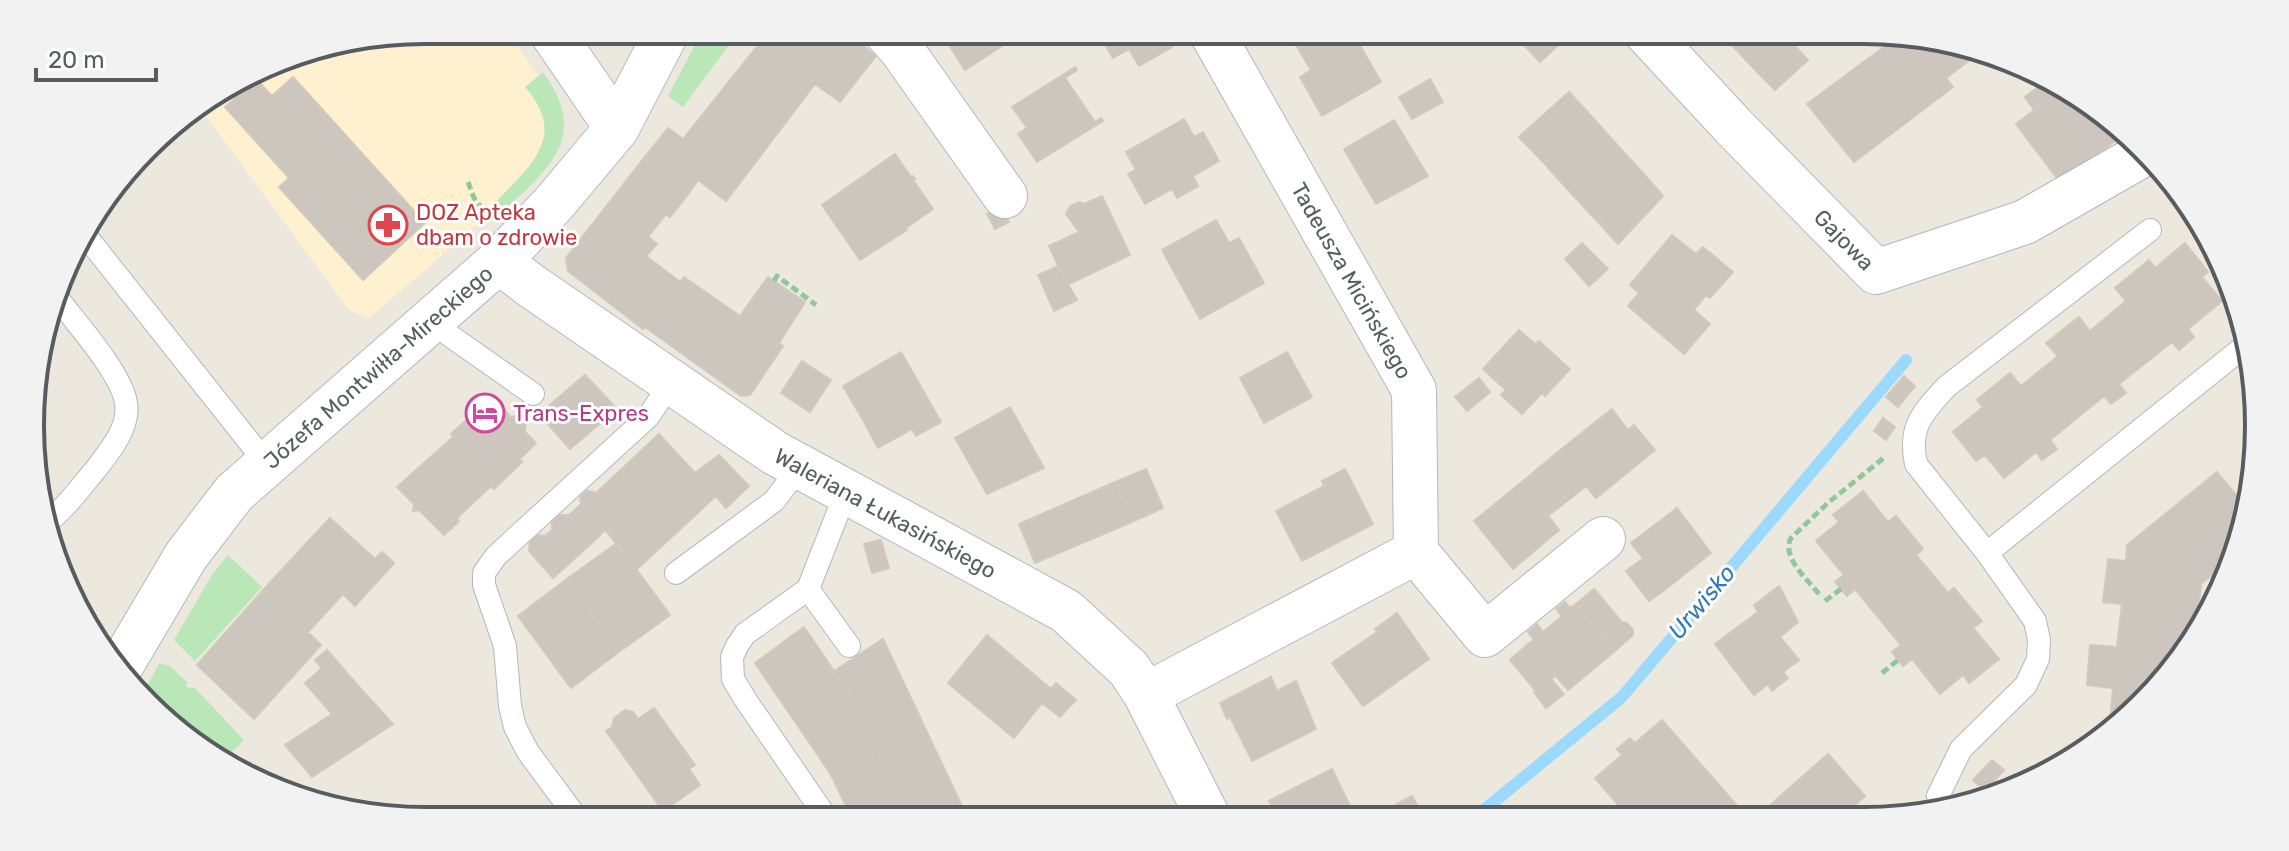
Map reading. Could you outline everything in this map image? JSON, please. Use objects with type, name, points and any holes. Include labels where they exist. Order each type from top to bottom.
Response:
[{"type":"street","points":[[560,44],[617,128]]},
{"type":"street","name":"Józefa Montwiłła-Mireckiego","points":[[124,660],[186,556],[234,493],[499,261],[555,202],[617,128],[661,44]]},
{"type":"street","points":[[897,44],[1005,196]]},
{"type":"street","name":"Tadeusza Micińskiego","points":[[1218,44],[1414,390],[1416,552]]},
{"type":"street","name":"Gajowa","points":[[1657,44],[1876,272],[2025,222],[2136,159]]},
{"type":"street","name":"Waleriana Łukasińskiego","points":[[499,261],[775,453],[1066,611],[1129,669],[1146,695],[1203,807]]},
{"type":"street","points":[[1146,695],[1416,552],[1485,635],[1603,539]]},
{"type":"lane","points":[[1939,800],[1961,749],[2026,685],[2038,659],[2039,640],[2035,621],[1987,553],[1916,464],[1912,448],[1913,432],[1922,414],[1946,387],[2150,230]]},
{"type":"lane","points":[[91,242],[266,463]]},
{"type":"lane","points":[[55,516],[111,450],[123,426],[127,404],[119,381],[63,306]]},
{"type":"lane","points":[[433,317],[449,335],[533,394]]},
{"type":"lane","points":[[1987,553],[2238,351]]},
{"type":"lane","points":[[569,807],[528,752],[515,727],[505,646],[489,600],[484,573],[496,556],[648,417],[671,383]]},
{"type":"lane","points":[[676,573],[774,501],[800,467]]},
{"type":"lane","points":[[819,807],[745,699],[733,679],[731,667],[732,657],[745,634],[808,589],[846,492]]},
{"type":"lane","points":[[808,589],[849,646]]},
{"type":"path","points":[[468,182],[474,198],[488,217]]},
{"type":"path","points":[[774,281],[777,276],[816,305]]},
{"type":"path","points":[[1819,594],[1788,554],[1787,545],[1791,538],[1883,458],[1912,448]]},
{"type":"path","points":[[1825,601],[1841,589]]},
{"type":"path","points":[[1882,673],[1898,660]]},
{"type":"shaded area","points":[[516,44],[538,75],[555,107],[553,146],[504,202],[368,319],[349,310],[205,115],[235,95],[280,73],[351,51],[401,45]]},
{"type":"green space","points":[[696,44],[730,44],[683,107],[668,96]]},
{"type":"green space","points":[[543,72],[557,96],[563,117],[563,135],[557,152],[546,168],[497,217],[490,208],[529,166],[544,138],[544,122],[525,87]]},
{"type":"green space","points":[[228,555],[262,587],[195,661],[174,640],[212,575]]},
{"type":"green space","points":[[160,663],[171,667],[187,682],[186,687],[195,688],[244,740],[230,753],[193,728],[147,685]]},
{"type":"building","points":[[759,44],[861,44],[876,56],[840,102],[815,84],[726,201],[698,180],[689,193],[644,158],[668,128],[683,139]]},
{"type":"building","points":[[948,44],[1005,44],[965,70]]},
{"type":"building","points":[[1104,44],[1170,44],[1172,47],[1139,66],[1129,49],[1113,58]]},
{"type":"building","points":[[1295,44],[1359,44],[1381,82],[1322,116],[1300,77],[1311,70]]},
{"type":"building","points":[[1523,44],[1560,44],[1540,62]]},
{"type":"building","points":[[1731,44],[1795,44],[1761,76]]},
{"type":"building","points":[[1794,45],[1808,60],[1775,90],[1761,76]]},
{"type":"building","points":[[1887,45],[1938,51],[1971,60],[1946,78],[1953,87],[1854,162],[1807,104]]},
{"type":"building","points":[[1075,67],[1077,70],[1065,78],[1095,122],[1101,118],[1103,121],[1037,162],[1018,134],[1027,128],[1012,107]]},
{"type":"building","points":[[293,77],[425,223],[363,280],[279,187],[289,178],[225,107],[243,90],[259,82],[272,96]]},
{"type":"building","points":[[1430,79],[1443,102],[1412,119],[1399,97]]},
{"type":"building","points":[[2039,87],[2083,114],[2068,125],[2049,99],[2034,110],[2025,97]]},
{"type":"building","points":[[1569,92],[1594,119],[1544,163],[1519,137]]},
{"type":"building","points":[[2049,99],[2068,125],[2083,114],[2116,140],[2060,182],[2016,124]]},
{"type":"building","points":[[1184,119],[1194,137],[1203,132],[1219,161],[1193,176],[1198,186],[1177,198],[1172,189],[1145,204],[1128,174],[1136,170],[1126,152]]},
{"type":"building","points":[[1594,119],[1618,146],[1569,191],[1544,163]]},
{"type":"building","points":[[1394,120],[1428,176],[1376,204],[1344,149]]},
{"type":"building","points":[[1618,146],[1642,172],[1597,221],[1569,191]]},
{"type":"building","points":[[895,154],[933,209],[860,260],[822,205]]},
{"type":"building","points":[[644,158],[689,193],[670,217],[666,214],[648,237],[657,244],[646,256],[680,282],[643,329],[568,271],[566,258]]},
{"type":"building","points":[[1642,172],[1663,196],[1618,244],[1597,221]]},
{"type":"building","points":[[1102,196],[1130,255],[1067,285],[1049,246],[1079,232],[1066,214],[1070,206]]},
{"type":"building","points":[[1000,206],[1009,222],[995,229],[987,214]]},
{"type":"building","points":[[1216,220],[1229,243],[1239,238],[1264,283],[1200,319],[1162,250]]},
{"type":"building","points":[[1672,235],[1696,254],[1703,247],[1733,272],[1710,298],[1706,295],[1694,310],[1710,324],[1684,354],[1628,306],[1639,293],[1630,285]]},
{"type":"building","points":[[1582,243],[1608,269],[1589,286],[1565,259]]},
{"type":"building","points":[[2185,243],[2208,272],[2202,277],[2222,301],[2188,329],[2194,337],[2179,350],[2172,342],[2119,384],[2126,393],[2111,404],[2104,396],[2050,440],[2057,449],[2042,460],[2036,452],[2004,478],[1985,455],[1976,461],[1953,432],[1983,407],[1977,400],[2010,373],[2021,386],[2058,356],[2046,343],[2079,317],[2090,331],[2126,301],[2115,288],[2149,260],[2155,268]]},
{"type":"building","points":[[1058,266],[1077,300],[1054,311],[1038,275]]},
{"type":"building","points":[[684,277],[740,316],[768,277],[805,302],[779,343],[783,346],[750,395],[741,396],[645,327]]},
{"type":"building","points":[[1519,330],[1535,344],[1539,341],[1570,369],[1545,396],[1542,393],[1522,414],[1501,395],[1506,390],[1483,369]]},
{"type":"building","points":[[901,352],[921,387],[863,420],[843,386]]},
{"type":"building","points":[[1287,352],[1312,397],[1264,423],[1240,378]]},
{"type":"building","points":[[802,361],[831,380],[810,412],[781,393]]},
{"type":"building","points":[[585,375],[617,409],[570,449],[539,414]]},
{"type":"building","points":[[1904,376],[1915,386],[1898,407],[1886,397]]},
{"type":"building","points":[[1479,378],[1490,392],[1467,411],[1455,397]]},
{"type":"building","points":[[921,387],[937,415],[878,448],[863,420]]},
{"type":"building","points":[[495,400],[511,417],[519,415],[526,422],[525,432],[536,443],[520,459],[522,462],[494,489],[491,486],[444,535],[419,510],[413,511],[414,504],[397,487],[453,437],[451,434],[471,416],[474,419]]},
{"type":"building","points":[[1010,407],[1044,468],[987,494],[955,438]]},
{"type":"building","points":[[1612,409],[1628,430],[1634,425],[1655,450],[1596,498],[1558,452]]},
{"type":"building","points":[[937,415],[941,422],[916,436],[912,429]]},
{"type":"building","points":[[1883,418],[1895,427],[1886,440],[1874,431]]},
{"type":"building","points":[[659,434],[695,473],[630,532],[596,493]]},
{"type":"building","points":[[1558,452],[1586,486],[1567,501],[1540,467]]},
{"type":"building","points":[[719,455],[749,486],[726,508],[716,496],[636,570],[608,533],[621,521],[630,532]]},
{"type":"building","points":[[1540,467],[1567,501],[1548,516],[1522,482]]},
{"type":"building","points":[[1146,469],[1163,508],[1132,522],[1115,482]]},
{"type":"building","points":[[1345,469],[1373,524],[1302,561],[1276,511],[1324,486],[1322,481]]},
{"type":"building","points":[[2217,472],[2238,498],[2225,548],[2215,572],[2201,584],[2199,607],[2194,616],[2166,658],[2111,716],[2113,688],[2087,685],[2090,645],[2117,647],[2122,604],[2103,602],[2108,559],[2126,561],[2127,545]]},
{"type":"building","points":[[1115,482],[1132,522],[1035,563],[1019,524]]},
{"type":"building","points":[[1522,482],[1559,530],[1513,569],[1474,521]]},
{"type":"building","points":[[587,491],[594,492],[621,521],[593,542],[569,515],[581,504],[580,497]]},
{"type":"building","points":[[1863,491],[1888,522],[1896,516],[1923,549],[1916,555],[1948,593],[1954,588],[1982,621],[1973,628],[1999,659],[1969,683],[1963,675],[1940,694],[1912,659],[1903,666],[1892,652],[1901,645],[1855,589],[1847,596],[1835,582],[1844,575],[1816,541],[1839,522],[1833,515]]},
{"type":"building","points":[[1677,508],[1711,553],[1667,588],[1631,543]]},
{"type":"building","points":[[560,515],[569,515],[593,542],[553,578],[529,551],[530,542],[552,530],[552,522]]},
{"type":"building","points":[[330,518],[375,559],[382,552],[394,563],[355,606],[343,594],[308,632],[264,589]]},
{"type":"building","points":[[881,540],[889,568],[872,573],[864,544]]},
{"type":"building","points":[[617,543],[670,615],[620,651],[567,579]]},
{"type":"building","points":[[1644,558],[1667,588],[1649,601],[1626,571]]},
{"type":"building","points":[[567,579],[620,651],[571,688],[518,616]]},
{"type":"building","points":[[1779,586],[1798,622],[1780,637],[1799,660],[1783,672],[1788,678],[1772,691],[1768,684],[1754,695],[1715,644],[1758,612],[1754,605]]},
{"type":"building","points":[[264,589],[321,645],[254,719],[197,665]]},
{"type":"building","points":[[1594,589],[1622,622],[1603,637],[1576,604]]},
{"type":"building","points":[[1565,602],[1570,608],[1576,604],[1615,651],[1568,690],[1528,644],[1534,640],[1528,632],[1537,624],[1543,632],[1562,616],[1556,609]]},
{"type":"building","points":[[1397,613],[1429,659],[1363,706],[1332,663],[1377,632],[1375,629]]},
{"type":"building","points":[[1622,622],[1633,630],[1633,635],[1615,651],[1603,637]]},
{"type":"building","points":[[804,627],[884,744],[873,753],[871,762],[861,769],[851,767],[846,762],[830,773],[755,663]]},
{"type":"building","points":[[987,635],[1051,689],[1056,683],[1076,700],[1060,717],[1042,703],[1014,738],[948,683]]},
{"type":"building","points":[[883,639],[961,804],[955,807],[847,807],[830,773],[846,762],[851,767],[861,769],[871,762],[873,753],[884,744],[834,671]]},
{"type":"building","points":[[1528,644],[1556,676],[1551,679],[1564,694],[1546,708],[1510,660]]},
{"type":"building","points":[[327,650],[361,689],[332,714],[305,683],[322,668],[315,660]]},
{"type":"building","points":[[1271,677],[1277,691],[1296,681],[1316,729],[1252,761],[1220,703]]},
{"type":"building","points":[[361,689],[393,724],[312,777],[285,745],[332,714]]},
{"type":"building","points":[[654,708],[695,765],[689,769],[700,785],[669,807],[660,807],[606,731],[612,727],[614,718],[625,710],[633,712],[638,719]]},
{"type":"building","points":[[1662,720],[1738,807],[1620,807],[1595,778],[1622,755],[1617,749],[1630,738],[1635,743]]},
{"type":"building","points":[[1828,754],[1865,796],[1853,807],[1769,806]]},
{"type":"building","points":[[1992,760],[2004,770],[1986,787],[1982,788],[1973,780]]},
{"type":"building","points":[[1332,769],[1350,806],[1272,807],[1269,801]]},
{"type":"building","points":[[1412,796],[1419,807],[1394,807]]},
{"type":"waterway","name":"Urwisko","points":[[1488,807],[1622,697],[1906,360]]},
{"type":"place","name":"DOZ Apteka dbam o zdrowie","points":[[388,225]]},
{"type":"place","name":"Trans-Expres","points":[[485,413]]}]
